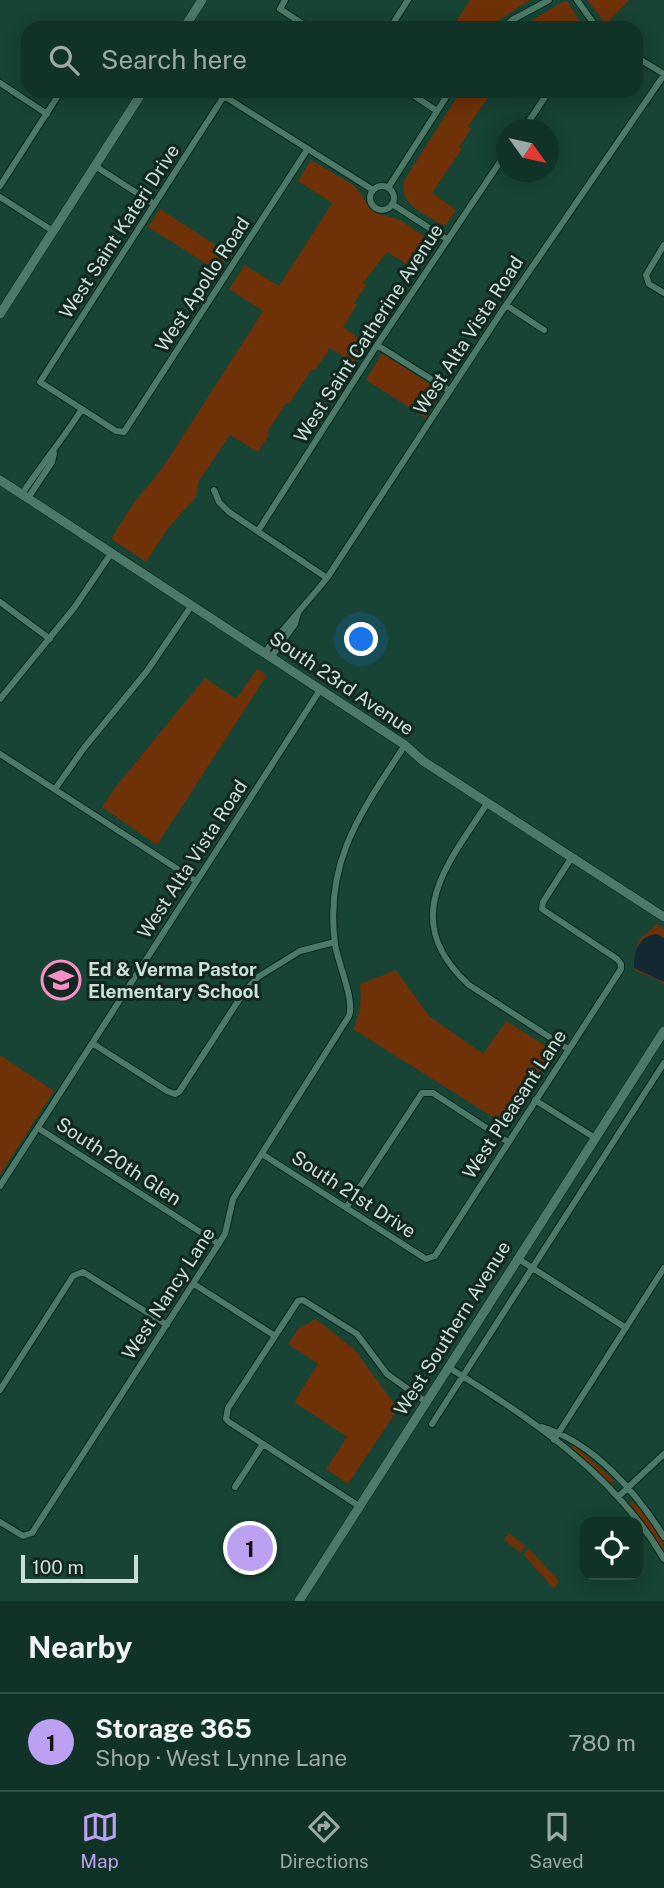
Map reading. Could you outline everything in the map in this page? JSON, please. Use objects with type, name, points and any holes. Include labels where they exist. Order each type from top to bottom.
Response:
[{"type":"street","points":[[188,21],[202,0]]},
{"type":"street","points":[[285,0],[279,9],[298,21]]},
{"type":"street","points":[[394,21],[408,0]]},
{"type":"street","points":[[511,21],[549,0]]},
{"type":"street","points":[[577,0],[590,21]]},
{"type":"street","points":[[643,61],[664,74]]},
{"type":"street","name":"West Alta Vista Road","points":[[269,654],[295,624],[298,613],[327,578],[506,306],[664,74]]},
{"type":"street","points":[[0,83],[21,97]]},
{"type":"street","points":[[23,98],[47,114]]},
{"type":"street","points":[[0,186],[57,98]]},
{"type":"street","points":[[0,314],[139,98]]},
{"type":"street","name":"West Saint Kateri Drive","points":[[82,409],[40,382],[223,98]]},
{"type":"street","name":"West Saint Kateri Drive","points":[[227,98],[307,149]]},
{"type":"street","points":[[418,98],[437,111]]},
{"type":"street","points":[[388,188],[445,98]]},
{"type":"street","points":[[530,119],[544,98]]},
{"type":"street","points":[[307,149],[373,190]]},
{"type":"street","name":"West Apollo Road","points":[[82,409],[122,433],[126,430],[307,149]]},
{"type":"street","points":[[95,166],[154,204]]},
{"type":"street","name":"West Saint Catherine Avenue","points":[[258,531],[377,345],[496,168]]},
{"type":"street","points":[[379,186],[388,188],[393,195],[392,204],[385,209],[376,208],[370,200],[373,190],[379,186]]},
{"type":"street","points":[[0,197],[53,231]]},
{"type":"street","points":[[392,204],[448,240]]},
{"type":"street","points":[[664,245],[647,271],[646,278],[649,284],[664,293]]},
{"type":"street","points":[[506,306],[544,330]]},
{"type":"street","points":[[377,345],[450,391]]},
{"type":"street","points":[[25,496],[52,462],[54,453],[82,409]]},
{"type":"street","name":"South 23rd Avenue","points":[[0,480],[269,654],[405,745],[424,761],[664,917]]},
{"type":"street","points":[[214,490],[225,509],[327,578]]},
{"type":"street","points":[[0,699],[50,639],[112,552]]},
{"type":"street","points":[[0,602],[50,639]]},
{"type":"street","points":[[55,789],[84,747],[147,671],[192,605]]},
{"type":"street","name":"West Alta Vista Road","points":[[0,1186],[320,690]]},
{"type":"street","name":"West Nancy Lane","points":[[0,1521],[23,1536],[33,1533],[219,1244],[228,1227],[233,1199],[351,1013],[352,1003],[340,969],[335,942],[334,905],[340,861],[358,818],[405,745]]},
{"type":"street","points":[[0,754],[196,880]]},
{"type":"street","points":[[488,802],[437,885],[433,914],[440,944],[446,960],[469,985],[568,1049]]},
{"type":"street","name":"West Pleasant Lane","points":[[430,1259],[619,972],[621,964],[544,912],[541,907],[572,857]]},
{"type":"street","points":[[92,1043],[167,1091],[174,1094],[179,1092],[244,992],[258,977],[300,951],[335,942]]},
{"type":"street","name":"West Southern Avenue","points":[[299,1601],[664,1031]]},
{"type":"street","name":"West Southern Avenue","points":[[432,1424],[664,1063]]},
{"type":"street","points":[[636,1074],[651,1083]]},
{"type":"street","points":[[346,1208],[420,1094],[429,1092],[508,1142]]},
{"type":"street","points":[[535,1100],[594,1138]]},
{"type":"street","name":"South 20th Glen","points":[[38,1128],[219,1244]]},
{"type":"street","name":"South 21st Drive","points":[[262,1154],[426,1259],[430,1259]]},
{"type":"street","points":[[517,1258],[626,1328]]},
{"type":"street","points":[[0,1390],[73,1276],[83,1272],[167,1325]]},
{"type":"street","points":[[554,1440],[663,1272]]},
{"type":"street","points":[[194,1284],[275,1336]]},
{"type":"street","points":[[359,1506],[226,1419],[228,1408],[298,1301],[309,1302],[357,1334],[387,1374],[426,1402]]},
{"type":"street","points":[[448,1367],[540,1426],[594,1472],[641,1522],[664,1559]]},
{"type":"street","points":[[540,1426],[559,1432],[596,1458],[627,1488],[664,1537]]},
{"type":"street","points":[[235,1487],[263,1444]]},
{"type":"street","points":[[619,1496],[664,1454]]},
{"type":"shaded area","points":[[470,0],[530,0],[498,21],[456,21]]},
{"type":"shaded area","points":[[587,0],[629,0],[609,21],[604,21]]},
{"type":"shaded area","points":[[564,1],[568,2],[579,21],[531,21]]},
{"type":"shaded area","points":[[457,98],[488,98],[468,126],[471,129],[459,147],[462,149],[432,193],[456,210],[446,225],[408,202],[403,188],[405,179]]},
{"type":"shaded area","points":[[311,160],[355,186],[373,212],[400,220],[433,242],[415,269],[387,252],[363,283],[366,285],[354,303],[357,305],[343,327],[367,344],[355,363],[330,348],[315,370],[312,369],[289,404],[286,403],[258,452],[230,435],[198,482],[196,497],[168,528],[146,562],[111,539],[133,504],[163,467],[263,311],[229,289],[245,265],[279,286],[332,203],[298,181]]},
{"type":"shaded area","points":[[160,209],[229,254],[218,271],[148,227]]},
{"type":"shaded area","points":[[382,353],[439,390],[440,394],[426,418],[366,380]]},
{"type":"shaded area","points":[[257,669],[267,675],[157,845],[102,807],[205,678],[236,699]]},
{"type":"shaded area","points":[[656,924],[664,929],[664,985],[657,979],[635,971],[638,943]]},
{"type":"shaded area","points":[[396,970],[429,1016],[483,1054],[506,1021],[554,1051],[504,1124],[353,1029],[360,1007],[360,984]]},
{"type":"shaded area","points":[[0,1055],[54,1091],[0,1175]]},
{"type":"shaded area","points":[[316,1319],[355,1350],[398,1409],[348,1484],[326,1469],[347,1437],[294,1402],[318,1364],[288,1344],[299,1328]]},
{"type":"shaded area","points":[[574,1445],[614,1482],[611,1483],[572,1449]]},
{"type":"shaded area","points":[[632,1501],[653,1523],[661,1537],[664,1551],[643,1522],[643,1517],[639,1517],[630,1504]]},
{"type":"shaded area","points":[[509,1533],[525,1546],[521,1553],[504,1540]]},
{"type":"shaded area","points":[[528,1548],[559,1581],[554,1589],[524,1555]]},
{"type":"water","points":[[657,934],[664,938],[664,982],[634,968],[638,945],[645,938]]},
{"type":"place","name":"Ed & Verma Pastor Elementary School","points":[[61,980]]},
{"type":"place","name":"Storage 365","points":[[250,1548]]}]
